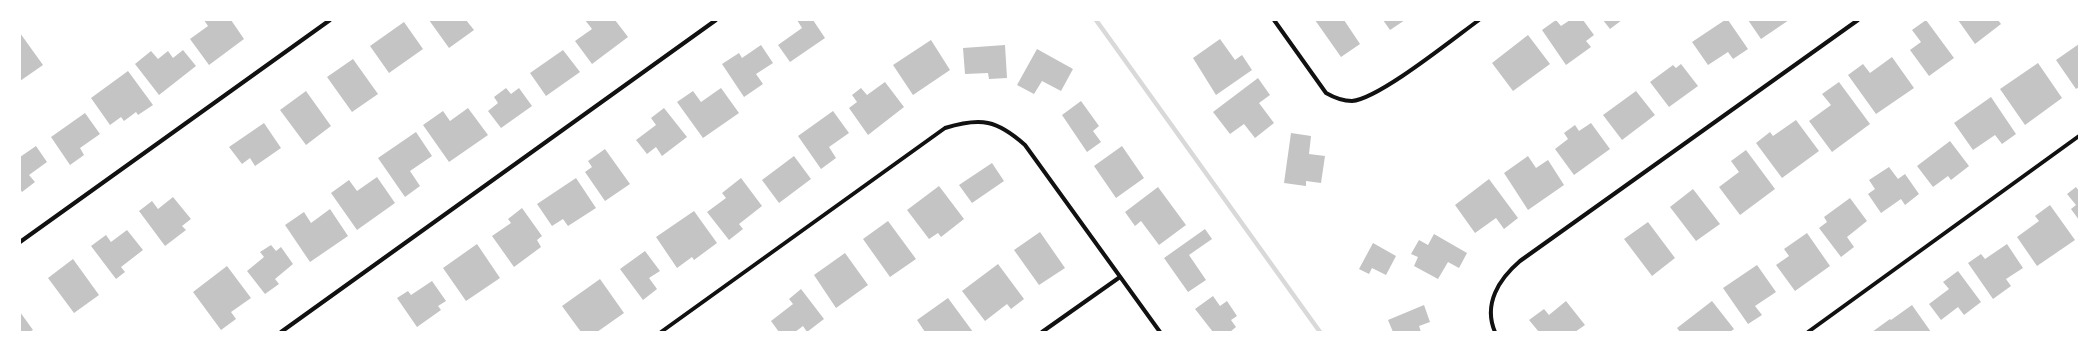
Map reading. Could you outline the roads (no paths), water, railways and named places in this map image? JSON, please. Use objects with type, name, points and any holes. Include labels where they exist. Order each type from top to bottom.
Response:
[{"type":"street","points":[[20,242],[330,20]]},
{"type":"street","points":[[281,332],[716,20]]},
{"type":"street","points":[[1274,20],[1326,93],[1336,98],[1352,101],[1377,92],[1479,20]]},
{"type":"street","points":[[1495,332],[1491,310],[1493,298],[1507,272],[1520,261],[1858,20]]},
{"type":"street","points":[[661,332],[945,128],[968,121],[992,123],[1010,132],[1025,145],[1160,332]]},
{"type":"street","points":[[1808,332],[2079,136]]},
{"type":"street","points":[[1042,332],[1120,277]]},
{"type":"waterway","points":[[1096,20],[1320,332]]}]
